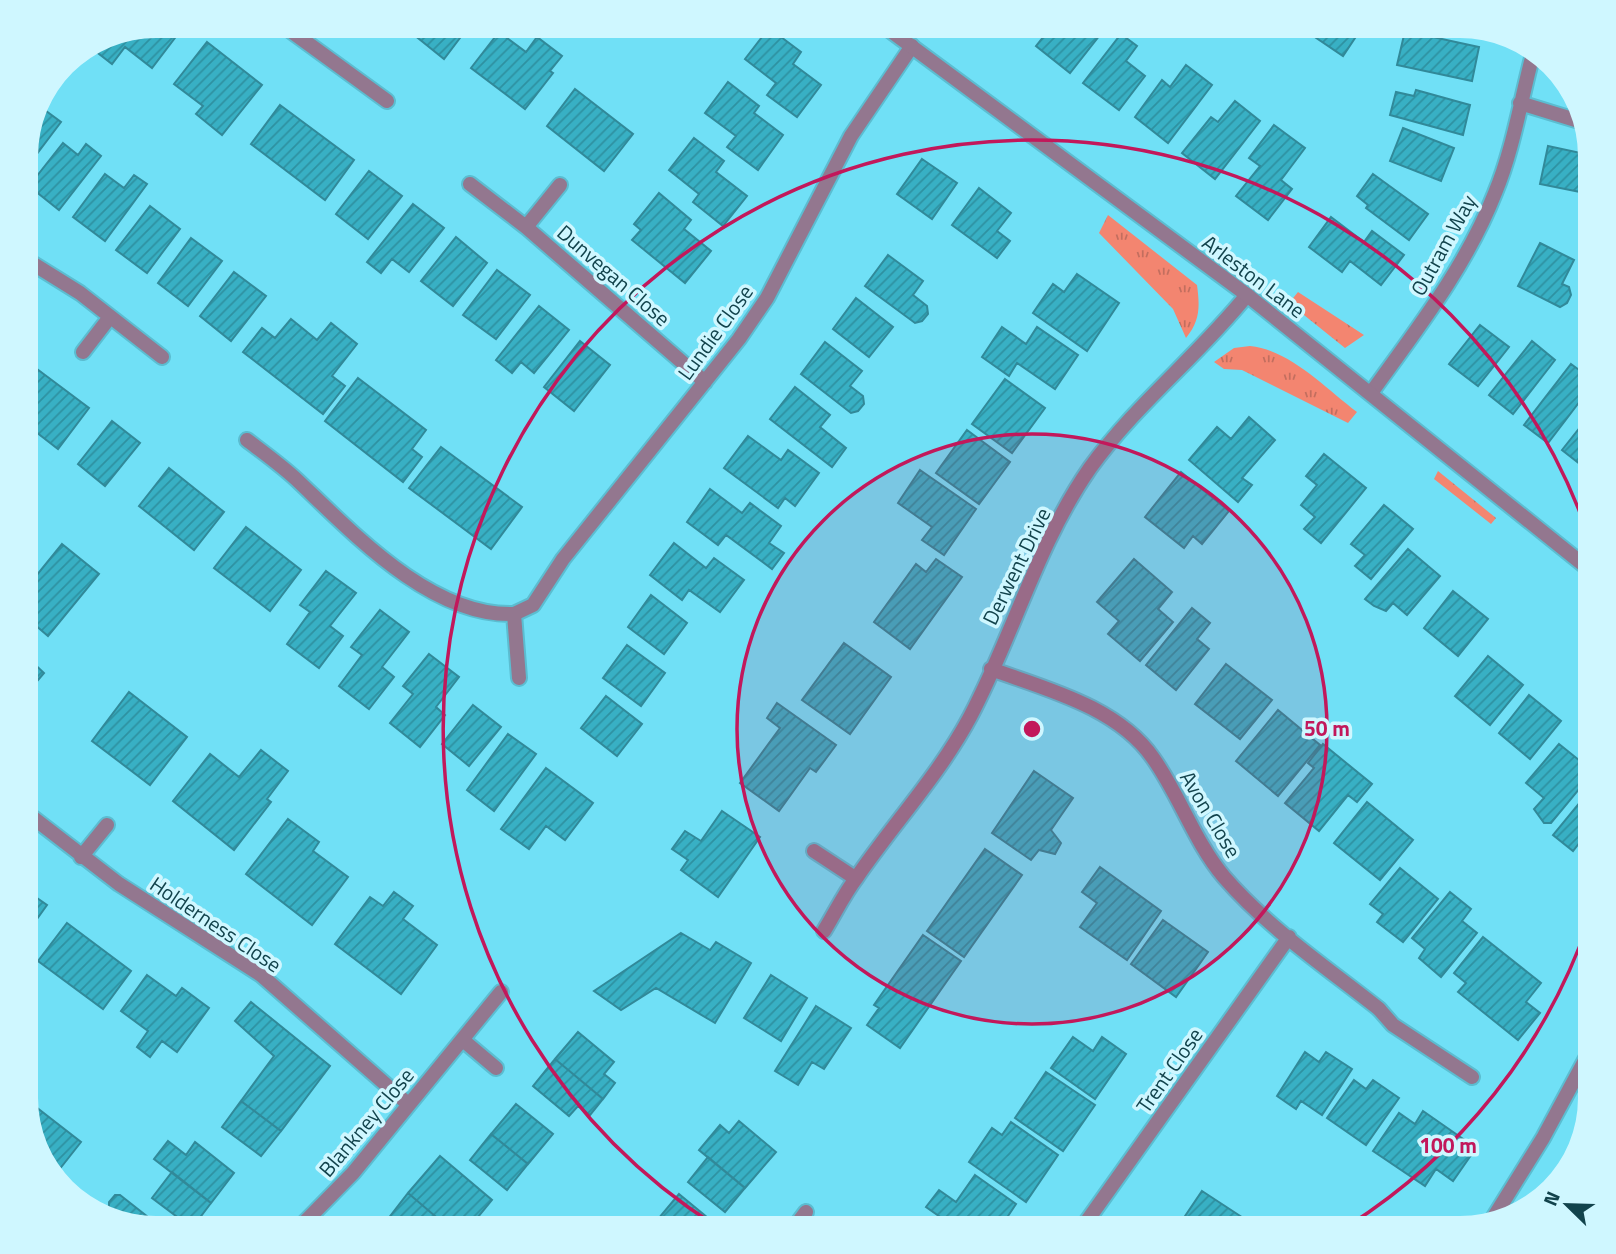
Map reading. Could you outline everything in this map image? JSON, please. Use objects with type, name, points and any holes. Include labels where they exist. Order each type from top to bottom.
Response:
[{"type":"street","points":[[300,38],[387,101]]},
{"type":"street","name":"Arleston Lane","points":[[901,38],[1247,295],[1578,560]]},
{"type":"street","name":"Lundie Close","points":[[514,614],[533,605],[563,559],[705,382],[767,298],[851,136],[912,46]]},
{"type":"street","name":"Outram Way","points":[[1371,393],[1461,265],[1496,192],[1531,63]]},
{"type":"street","points":[[1520,103],[1570,118]]},
{"type":"street","name":"Dunvegan Close","points":[[470,184],[526,227],[705,382]]},
{"type":"street","name":"Dunvegan Close","points":[[526,227],[560,186]]},
{"type":"street","points":[[39,267],[80,293],[162,357]]},
{"type":"street","name":"Derwent Drive","points":[[824,931],[855,878],[944,759],[971,716],[1020,600],[1090,469],[1144,402],[1221,327],[1247,295]]},
{"type":"street","points":[[83,352],[110,317]]},
{"type":"street","points":[[247,440],[295,478],[336,519],[393,567],[475,609],[514,614],[519,678]]},
{"type":"street","name":"Avon Close","points":[[991,669],[1085,705],[1137,740],[1153,757],[1200,843],[1244,900],[1379,1009],[1393,1025],[1472,1077]]},
{"type":"street","name":"Holderness Close","points":[[39,823],[81,857],[261,975],[408,1104]]},
{"type":"street","points":[[81,857],[107,825]]},
{"type":"street","points":[[814,851],[855,878]]},
{"type":"street","name":"Trent Close","points":[[1096,1216],[1289,937]]},
{"type":"street","name":"Blankney Close","points":[[311,1216],[353,1173],[408,1104],[464,1041],[500,992]]},
{"type":"street","points":[[464,1041],[496,1068]]},
{"type":"street","points":[[1500,1207],[1543,1138],[1578,1073]]},
{"type":"street","points":[[803,1216],[806,1212]]},
{"type":"green space","points":[[1108,215],[1197,285],[1198,313],[1186,338],[1173,309],[1099,233]]},
{"type":"green space","points":[[1298,292],[1364,335],[1345,348],[1289,303]]},
{"type":"green space","points":[[1250,346],[1265,349],[1293,362],[1357,412],[1348,423],[1242,370],[1224,369],[1214,362],[1234,348]]},
{"type":"green space","points":[[1438,471],[1496,518],[1491,524],[1434,479]]},
{"type":"building","points":[[175,38],[152,68],[125,47],[112,64],[98,53],[133,41]]},
{"type":"building","points":[[418,38],[460,38],[444,59]]},
{"type":"building","points":[[494,38],[507,38],[526,52],[538,38],[562,56],[550,71],[553,73],[525,109],[471,68]]},
{"type":"building","points":[[761,38],[782,38],[801,52],[793,64],[821,85],[797,117],[767,95],[776,83],[745,59]]},
{"type":"building","points":[[1042,38],[1098,38],[1070,73],[1036,46]]},
{"type":"building","points":[[1118,38],[1126,38],[1137,46],[1126,61],[1145,76],[1119,110],[1083,83]]},
{"type":"building","points":[[1316,38],[1355,38],[1343,56]]},
{"type":"building","points":[[1403,38],[1437,38],[1479,47],[1472,81],[1397,65]]},
{"type":"building","points":[[207,42],[262,85],[222,135],[196,114],[203,106],[174,84]]},
{"type":"building","points":[[1186,65],[1212,85],[1168,143],[1135,117],[1162,80],[1170,87]]},
{"type":"building","points":[[728,82],[759,106],[754,113],[783,135],[758,170],[727,147],[736,136],[705,113]]},
{"type":"building","points":[[575,89],[633,134],[604,171],[547,126]]},
{"type":"building","points":[[1416,90],[1470,105],[1463,135],[1390,115],[1396,92],[1414,96]]},
{"type":"building","points":[[1235,101],[1260,121],[1215,179],[1182,153],[1211,117],[1218,122]]},
{"type":"building","points":[[280,105],[354,160],[325,200],[251,144]]},
{"type":"building","points":[[48,112],[61,122],[39,151]]},
{"type":"building","points":[[1274,125],[1305,148],[1281,180],[1292,189],[1268,220],[1236,196],[1260,166],[1249,158]]},
{"type":"building","points":[[1403,128],[1454,148],[1441,181],[1390,161]]},
{"type":"building","points":[[694,138],[724,161],[716,172],[747,196],[723,226],[693,202],[699,194],[669,170]]},
{"type":"building","points":[[63,143],[78,155],[86,144],[101,156],[59,210],[39,194],[39,173]]},
{"type":"building","points":[[1548,146],[1578,152],[1578,192],[1540,184]]},
{"type":"building","points":[[922,159],[957,183],[932,219],[897,194]]},
{"type":"building","points":[[369,171],[402,196],[368,239],[336,214]]},
{"type":"building","points":[[105,174],[124,188],[134,175],[147,184],[105,241],[73,217]]},
{"type":"building","points":[[1373,174],[1428,214],[1409,240],[1366,208],[1368,205],[1357,196]]},
{"type":"building","points":[[979,188],[1011,213],[997,231],[1010,241],[997,258],[952,225]]},
{"type":"building","points":[[659,193],[691,220],[684,229],[711,251],[685,283],[632,240],[641,230],[634,224]]},
{"type":"building","points":[[413,204],[444,228],[409,272],[392,259],[381,273],[367,262]]},
{"type":"building","points":[[150,206],[180,229],[147,273],[116,250]]},
{"type":"building","points":[[1331,217],[1364,242],[1372,231],[1404,255],[1381,285],[1350,261],[1342,272],[1309,247]]},
{"type":"building","points":[[456,237],[487,263],[453,306],[421,281]]},
{"type":"building","points":[[191,238],[222,261],[188,306],[158,283]]},
{"type":"building","points":[[1540,243],[1574,260],[1562,284],[1569,287],[1571,295],[1567,303],[1560,307],[1518,286]]},
{"type":"building","points":[[888,255],[923,281],[913,295],[927,306],[928,314],[922,321],[915,323],[865,286]]},
{"type":"building","points":[[497,270],[530,295],[496,339],[463,315]]},
{"type":"building","points":[[234,272],[266,296],[231,341],[200,316]]},
{"type":"building","points":[[1077,274],[1119,303],[1087,351],[1033,313],[1053,284],[1064,292]]},
{"type":"building","points":[[856,298],[893,327],[869,357],[833,329]]},
{"type":"building","points":[[539,306],[569,330],[534,373],[521,362],[512,373],[496,360]]},
{"type":"building","points":[[291,319],[317,340],[331,323],[357,344],[332,376],[345,386],[323,414],[243,352],[262,328],[275,338]]},
{"type":"building","points":[[1480,325],[1509,347],[1478,386],[1449,364]]},
{"type":"building","points":[[1002,327],[1026,344],[1037,327],[1078,355],[1055,389],[1017,363],[1009,376],[982,357]]},
{"type":"building","points":[[580,341],[610,365],[574,411],[544,387]]},
{"type":"building","points":[[1532,341],[1555,360],[1513,414],[1489,395]]},
{"type":"building","points":[[825,342],[862,371],[850,386],[863,396],[864,404],[858,411],[851,413],[801,374]]},
{"type":"building","points":[[1571,364],[1578,369],[1578,404],[1548,443],[1524,425]]},
{"type":"building","points":[[39,370],[89,408],[58,449],[39,434]]},
{"type":"building","points":[[358,378],[426,430],[412,449],[422,457],[403,482],[325,421]]},
{"type":"building","points":[[1005,379],[1045,408],[1012,453],[972,424]]},
{"type":"building","points":[[795,387],[830,415],[820,427],[846,448],[832,467],[770,419]]},
{"type":"building","points":[[1249,417],[1275,440],[1242,478],[1252,485],[1238,502],[1189,460],[1217,427],[1231,439]]},
{"type":"building","points":[[112,421],[140,443],[105,486],[78,464]]},
{"type":"building","points":[[967,430],[1010,462],[979,504],[936,473]]},
{"type":"building","points":[[1578,430],[1578,463],[1562,450]]},
{"type":"building","points":[[748,436],[781,460],[788,450],[819,473],[795,506],[785,498],[778,508],[724,468]]},
{"type":"building","points":[[441,447],[522,507],[491,549],[409,488]]},
{"type":"building","points":[[1324,454],[1366,488],[1321,543],[1304,529],[1315,517],[1301,505],[1317,485],[1306,476]]},
{"type":"building","points":[[169,468],[224,512],[194,550],[139,506]]},
{"type":"building","points":[[920,470],[976,509],[944,555],[922,540],[932,527],[898,503]]},
{"type":"building","points":[[1181,472],[1229,511],[1202,544],[1193,536],[1184,548],[1145,517]]},
{"type":"building","points":[[710,489],[742,513],[750,503],[781,526],[769,543],[784,553],[772,569],[726,535],[718,545],[687,522]]},
{"type":"building","points":[[1384,505],[1413,529],[1371,579],[1355,566],[1365,555],[1351,544]]},
{"type":"building","points":[[246,527],[301,570],[270,611],[214,568]]},
{"type":"building","points":[[674,543],[706,568],[714,558],[744,580],[720,612],[689,590],[682,600],[650,575]]},
{"type":"building","points":[[62,544],[99,574],[48,636],[39,628],[39,572]]},
{"type":"building","points":[[1408,549],[1440,576],[1407,615],[1393,603],[1386,611],[1374,606],[1365,599]]},
{"type":"building","points":[[936,559],[962,577],[910,649],[874,622],[916,564],[926,572]]},
{"type":"building","points":[[1134,559],[1172,592],[1158,609],[1173,622],[1140,661],[1108,634],[1119,621],[1097,602]]},
{"type":"building","points":[[326,571],[356,593],[330,626],[343,636],[319,668],[287,644],[310,612],[300,605]]},
{"type":"building","points":[[1453,591],[1488,619],[1458,656],[1424,628]]},
{"type":"building","points":[[651,595],[687,623],[664,654],[628,627]]},
{"type":"building","points":[[1192,608],[1210,623],[1197,639],[1209,649],[1176,690],[1146,665]]},
{"type":"building","points":[[380,610],[409,632],[382,667],[394,677],[369,709],[339,686],[362,655],[351,647]]},
{"type":"building","points":[[844,643],[891,677],[850,734],[802,700]]},
{"type":"building","points":[[627,645],[665,673],[641,706],[603,678]]},
{"type":"building","points":[[429,654],[459,677],[436,707],[445,715],[420,747],[390,723],[413,694],[403,686]]},
{"type":"building","points":[[1488,656],[1523,685],[1490,725],[1455,696]]},
{"type":"building","points":[[1226,664],[1272,700],[1240,739],[1195,704]]},
{"type":"building","points":[[129,692],[187,737],[150,785],[92,741]]},
{"type":"building","points":[[1529,695],[1561,721],[1530,759],[1499,733]]},
{"type":"building","points":[[606,696],[642,724],[617,756],[581,728]]},
{"type":"building","points":[[777,703],[836,745],[816,772],[810,768],[779,811],[740,783],[780,728],[767,718]]},
{"type":"building","points":[[473,705],[501,727],[469,766],[442,744]]},
{"type":"building","points":[[1278,710],[1320,745],[1278,796],[1236,761]]},
{"type":"building","points":[[508,734],[536,754],[494,811],[467,790]]},
{"type":"building","points":[[1323,744],[1372,784],[1357,802],[1348,795],[1319,831],[1285,803],[1314,768],[1308,763]]},
{"type":"building","points":[[1559,744],[1578,759],[1578,790],[1551,823],[1544,823],[1534,809],[1544,798],[1526,783]]},
{"type":"building","points":[[261,750],[288,771],[267,799],[271,802],[234,850],[173,801],[210,754],[239,777]]},
{"type":"building","points":[[546,768],[593,803],[565,840],[546,826],[529,849],[501,829]]},
{"type":"building","points":[[1034,771],[1073,798],[1051,830],[1061,843],[1055,854],[1039,850],[1031,860],[992,833]]},
{"type":"building","points":[[1367,802],[1413,840],[1380,880],[1334,843]]},
{"type":"building","points":[[1578,805],[1578,845],[1573,851],[1553,835]]},
{"type":"building","points":[[722,811],[760,837],[718,897],[681,870],[688,860],[672,849],[685,831],[701,841]]},
{"type":"building","points":[[288,819],[319,842],[313,851],[348,877],[312,925],[246,874]]},
{"type":"building","points":[[985,849],[1022,875],[964,957],[927,931]]},
{"type":"building","points":[[1100,867],[1161,911],[1127,960],[1080,927],[1097,903],[1082,892]]},
{"type":"building","points":[[1400,868],[1438,899],[1403,942],[1377,922],[1383,914],[1370,904]]},
{"type":"building","points":[[394,892],[413,906],[403,919],[437,945],[401,994],[335,944],[370,897],[383,906]]},
{"type":"building","points":[[1450,892],[1471,909],[1462,921],[1477,933],[1441,977],[1419,958],[1425,949],[1412,938]]},
{"type":"building","points":[[39,899],[47,905],[39,916]]},
{"type":"building","points":[[1163,920],[1208,952],[1176,997],[1131,964]]},
{"type":"building","points":[[67,923],[131,971],[103,1009],[39,960]]},
{"type":"building","points":[[681,933],[710,950],[716,942],[751,963],[715,1023],[656,988],[621,1010],[594,991]]},
{"type":"building","points":[[923,935],[961,961],[900,1048],[867,1025],[879,1008],[874,1005]]},
{"type":"building","points":[[1483,937],[1541,983],[1526,1002],[1540,1013],[1518,1040],[1458,992],[1466,983],[1454,973]]},
{"type":"building","points":[[147,975],[176,996],[182,988],[209,1008],[177,1052],[162,1041],[150,1057],[137,1047],[148,1031],[121,1011]]},
{"type":"building","points":[[771,975],[807,998],[781,1041],[744,1018]]},
{"type":"building","points":[[251,1002],[330,1066],[281,1131],[241,1101],[274,1056],[235,1021]]},
{"type":"building","points":[[816,1006],[851,1028],[824,1069],[812,1062],[798,1085],[775,1071]]},
{"type":"building","points":[[578,1032],[614,1062],[604,1074],[615,1083],[603,1099],[555,1059]]},
{"type":"building","points":[[1073,1037],[1093,1051],[1102,1037],[1126,1054],[1095,1099],[1051,1068]]},
{"type":"building","points":[[1305,1052],[1319,1062],[1326,1052],[1352,1069],[1322,1115],[1301,1101],[1296,1109],[1277,1096]]},
{"type":"building","points":[[555,1059],[603,1099],[590,1115],[578,1106],[569,1116],[533,1086]]},
{"type":"building","points":[[1046,1072],[1095,1105],[1063,1151],[1015,1118]]},
{"type":"building","points":[[1354,1080],[1366,1089],[1373,1080],[1399,1098],[1366,1145],[1327,1118]]},
{"type":"building","points":[[241,1101],[281,1131],[261,1156],[222,1127]]},
{"type":"building","points":[[516,1104],[553,1134],[528,1164],[491,1134]]},
{"type":"building","points":[[40,1110],[81,1142],[62,1167],[45,1136]]},
{"type":"building","points":[[1423,1111],[1476,1148],[1453,1181],[1436,1169],[1425,1186],[1373,1151],[1399,1113],[1415,1124]]},
{"type":"building","points":[[739,1121],[776,1152],[745,1188],[699,1150],[720,1125],[729,1133]]},
{"type":"building","points":[[1011,1122],[1058,1155],[1026,1202],[969,1162],[992,1128],[1002,1135]]},
{"type":"building","points":[[491,1134],[528,1164],[507,1190],[470,1160]]},
{"type":"building","points":[[168,1141],[186,1155],[195,1142],[234,1173],[211,1203],[154,1159]]},
{"type":"building","points":[[440,1156],[492,1200],[479,1216],[435,1216],[408,1193]]},
{"type":"building","points":[[708,1157],[745,1188],[725,1212],[688,1182]]},
{"type":"building","points":[[172,1172],[211,1203],[201,1216],[176,1216],[152,1198]]},
{"type":"building","points":[[975,1175],[1016,1204],[1008,1216],[939,1216],[926,1207],[939,1190],[956,1202]]},
{"type":"building","points":[[1202,1191],[1240,1216],[1185,1216]]},
{"type":"building","points":[[408,1193],[435,1216],[390,1216]]},
{"type":"building","points":[[679,1194],[706,1216],[661,1216]]},
{"type":"building","points":[[115,1195],[120,1195],[145,1215],[118,1209],[109,1205]]}]
